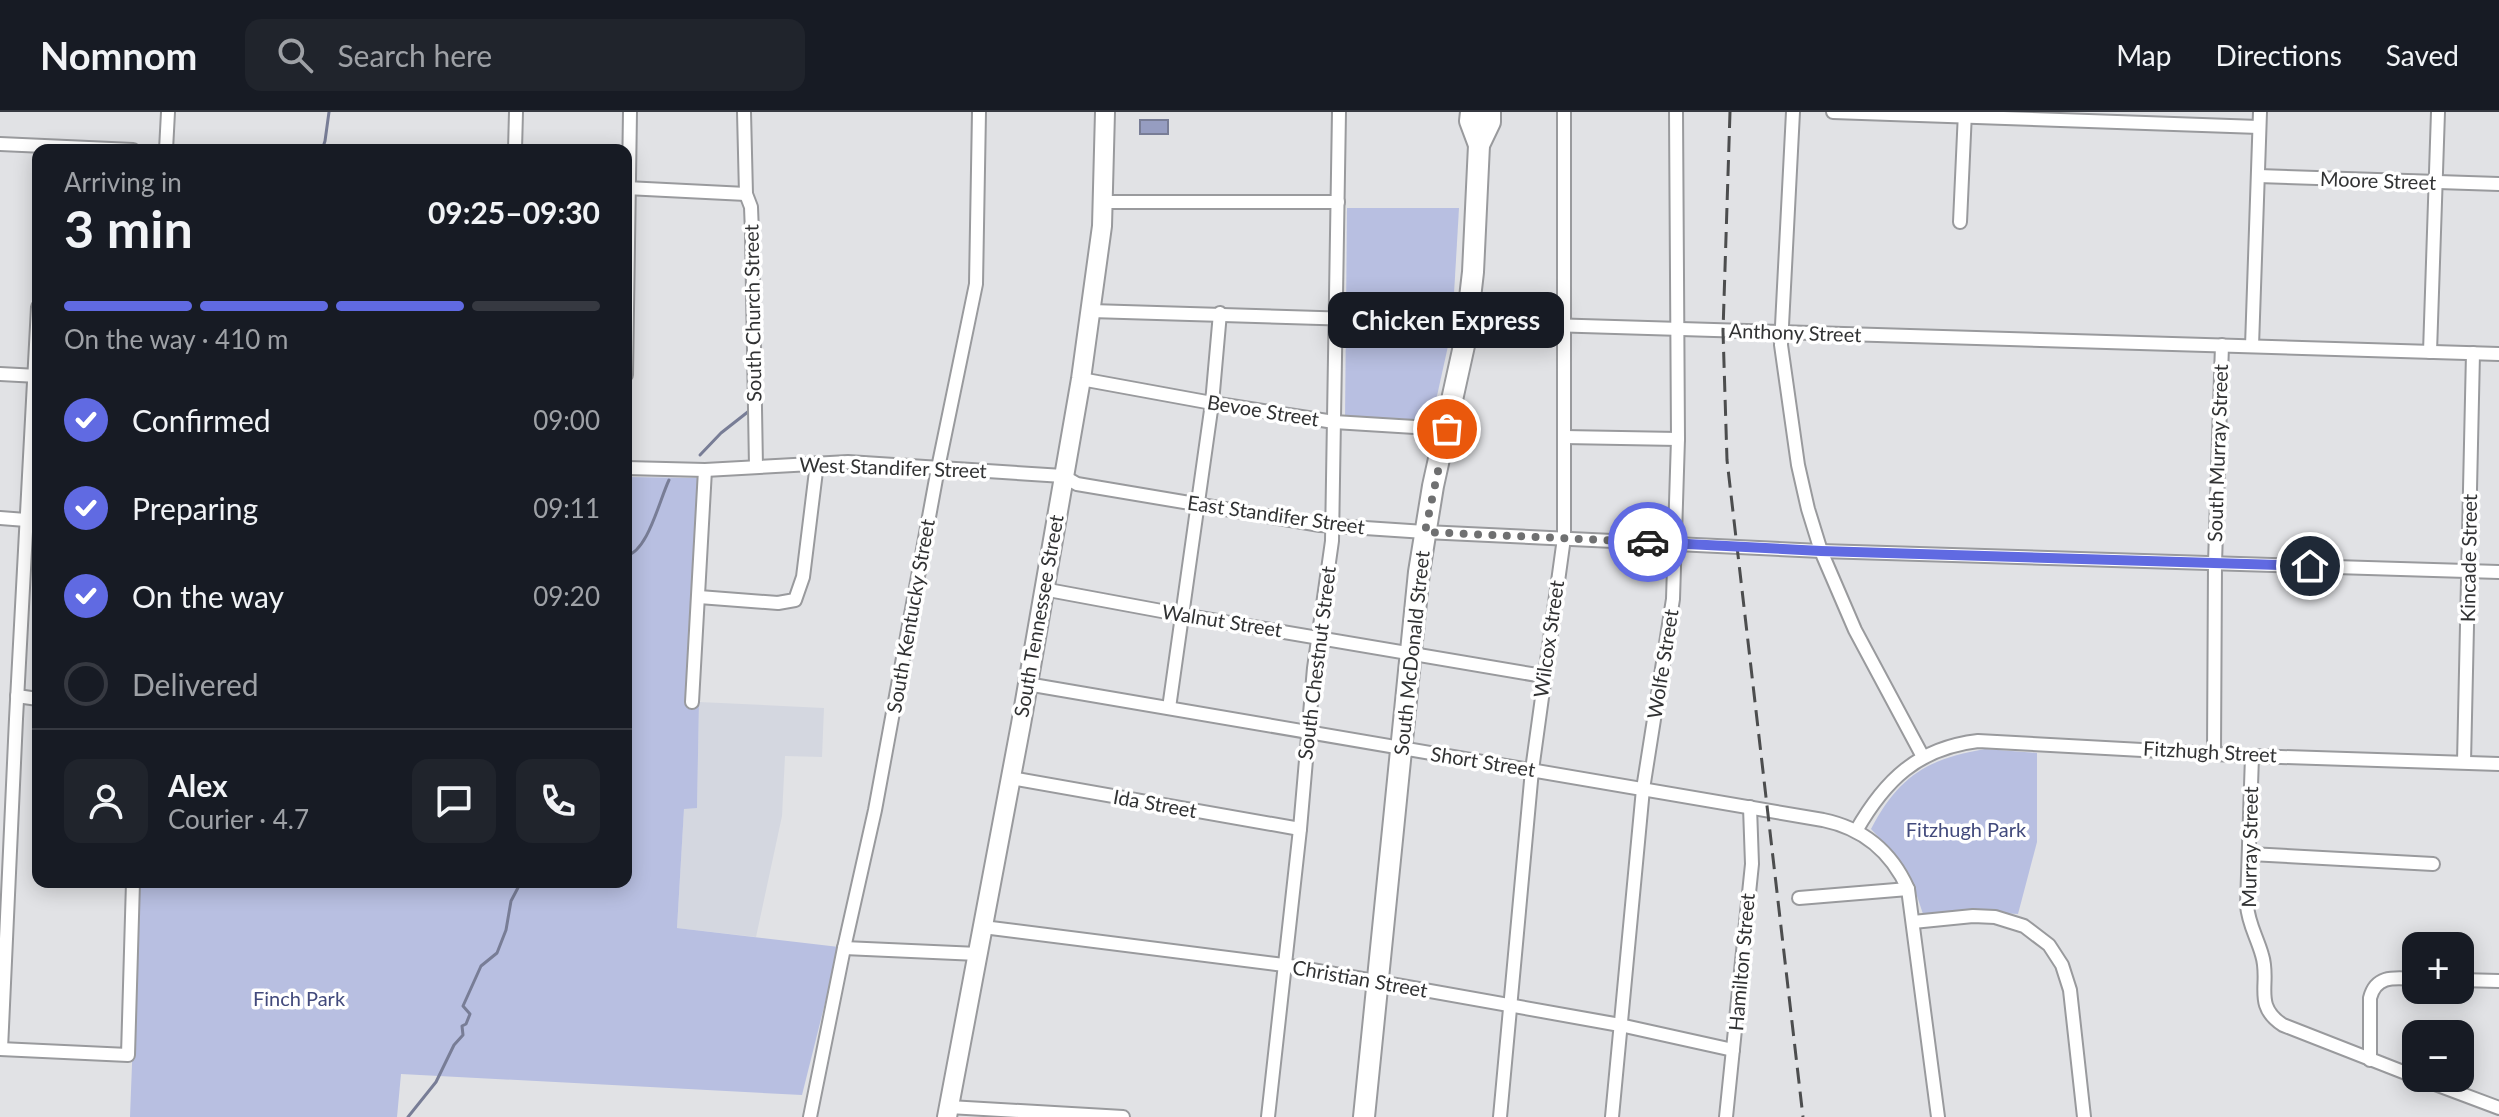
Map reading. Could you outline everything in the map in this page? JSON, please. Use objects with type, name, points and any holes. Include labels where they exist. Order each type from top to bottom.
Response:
[{"type":"main road","name":"South McDonald Street","points":[[1471,112],[1470,121],[1479,145]]},
{"type":"main road","name":"South McDonald Street","points":[[1364,1117],[1425,532],[1467,323],[1473,272],[1479,145],[1490,122],[1490,112]]},
{"type":"street","points":[[166,144],[168,112]]},
{"type":"street","points":[[515,144],[516,112]]},
{"type":"street","points":[[629,144],[630,112]]},
{"type":"street","name":"South Church Street","points":[[744,112],[746,194],[751,207],[752,233],[756,467]]},
{"type":"street","name":"South Kentucky Street","points":[[810,1117],[875,810],[938,468],[976,284],[979,112]]},
{"type":"street","name":"South Tennessee Street","points":[[948,1112],[1081,379],[1103,202],[1105,112]]},
{"type":"street","name":"South Chestnut Street","points":[[1268,1117],[1318,637],[1333,526],[1339,112]]},
{"type":"street","name":"Wilcox Street","points":[[1500,1117],[1532,770],[1564,538],[1564,112]]},
{"type":"street","name":"Wolfe Street","points":[[1612,1117],[1643,789],[1673,599],[1678,439],[1676,112]]},
{"type":"street","points":[[1793,112],[1782,350],[1798,465],[1821,551],[1855,630],[1923,757]]},
{"type":"street","points":[[1833,112],[2259,127]]},
{"type":"street","name":"South Murray Street","points":[[2252,346],[2260,112]]},
{"type":"street","points":[[2430,352],[2438,112]]},
{"type":"street","points":[[1960,222],[1965,115]]},
{"type":"street","points":[[0,144],[32,147]]},
{"type":"street","name":"Moore Street","points":[[2258,176],[2499,184]]},
{"type":"street","points":[[632,188],[746,194]]},
{"type":"street","points":[[1103,202],[1338,202]]},
{"type":"street","name":"Anthony Street","points":[[1091,311],[2499,354]]},
{"type":"street","points":[[1169,708],[1199,504],[1220,313]]},
{"type":"street","name":"South Murray Street","points":[[2214,752],[2215,563],[2222,345]]},
{"type":"street","name":"Kincade Street","points":[[2464,762],[2473,353]]},
{"type":"street","points":[[0,374],[32,376]]},
{"type":"street","name":"Bevoe Street","points":[[1081,379],[1334,422],[1447,429]]},
{"type":"street","points":[[1564,437],[1678,439]]},
{"type":"street","name":"West Standifer Street","points":[[632,468],[705,470],[848,462],[1063,476]]},
{"type":"street","points":[[699,597],[778,603],[795,600],[803,577],[817,463]]},
{"type":"street","points":[[692,702],[705,470]]},
{"type":"street","name":"East Standifer Street","points":[[1063,476],[1077,484],[1333,526],[1821,551],[2499,572]]},
{"type":"street","points":[[32,493],[26,520],[1,1049],[128,1055],[133,888]]},
{"type":"street","points":[[0,518],[26,520]]},
{"type":"street","name":"Walnut Street","points":[[1043,589],[1543,676]]},
{"type":"street","points":[[23,591],[32,592]]},
{"type":"street","name":"Short Street","points":[[1027,684],[1830,821],[1856,831]]},
{"type":"street","points":[[17,696],[32,698]]},
{"type":"street","name":"Fitzhugh Street","points":[[1856,831],[1882,791],[1909,766],[1948,747],[1989,741],[2252,756],[2499,764]]},
{"type":"street","name":"Murray Street","points":[[2252,756],[2248,916],[2263,956],[2264,1000],[2268,1012],[2283,1025],[2402,1072]]},
{"type":"street","name":"Ida Street","points":[[1011,778],[1300,829]]},
{"type":"street","name":"Hamilton Street","points":[[1726,1117],[1752,864],[1750,807]]},
{"type":"street","points":[[1856,831],[1882,851],[1899,871],[1908,889],[1938,1117]]},
{"type":"street","points":[[2250,854],[2433,864]]},
{"type":"street","points":[[1799,898],[1908,889]]},
{"type":"street","points":[[1913,922],[1995,917],[2024,926],[2049,945],[2062,965],[2070,990],[2084,1117]]},
{"type":"street","name":"Christian Street","points":[[983,927],[1284,965],[1620,1025],[1733,1050]]},
{"type":"street","points":[[844,948],[978,954]]},
{"type":"street","points":[[2370,1060],[2372,990],[2386,978],[2402,979]]},
{"type":"street","points":[[2474,980],[2499,981]]},
{"type":"street","name":"Murray Street","points":[[2455,1092],[2499,1108]]},
{"type":"street","points":[[948,1112],[1123,1117]]},
{"type":"shaded area","points":[[1140,120],[1168,120],[1168,134],[1140,134]]},
{"type":"shaded area","points":[[699,702],[824,708],[822,757],[785,756],[782,816],[756,937],[677,928],[684,808],[697,807]]},
{"type":"green space","points":[[1347,208],[1459,208],[1453,311],[1431,423],[1345,420]]},
{"type":"green space","name":"Finch Park","points":[[632,477],[701,478],[688,702],[699,702],[697,808],[684,809],[677,928],[839,947],[802,1095],[401,1074],[397,1117],[130,1117],[139,888],[632,888]]},
{"type":"green space","name":"Fitzhugh Park","points":[[1985,749],[2037,753],[2037,842],[2018,914],[1967,911],[1923,914],[1912,881],[1891,850],[1871,829],[1892,796],[1917,773],[1947,758]]},
{"type":"waterway","points":[[324,144],[329,112]]},
{"type":"waterway","points":[[700,455],[749,411]]},
{"type":"waterway","points":[[632,553],[647,535],[669,480]]},
{"type":"waterway","points":[[408,1117],[436,1082],[454,1045],[463,1035],[462,1026],[470,1014],[463,1006],[481,966],[497,953],[506,930],[511,901],[518,888]]},
{"type":"railway","points":[[1730,112],[1723,331],[1727,460],[1803,1117]]},
{"type":"way so far","points":[[1447,429],[1425,532],[1648,542]]},
{"type":"place","name":"Chicken Express","points":[[1447,429]]},
{"type":"route","points":[[1648,542],[1821,551],[2310,566]]}]
